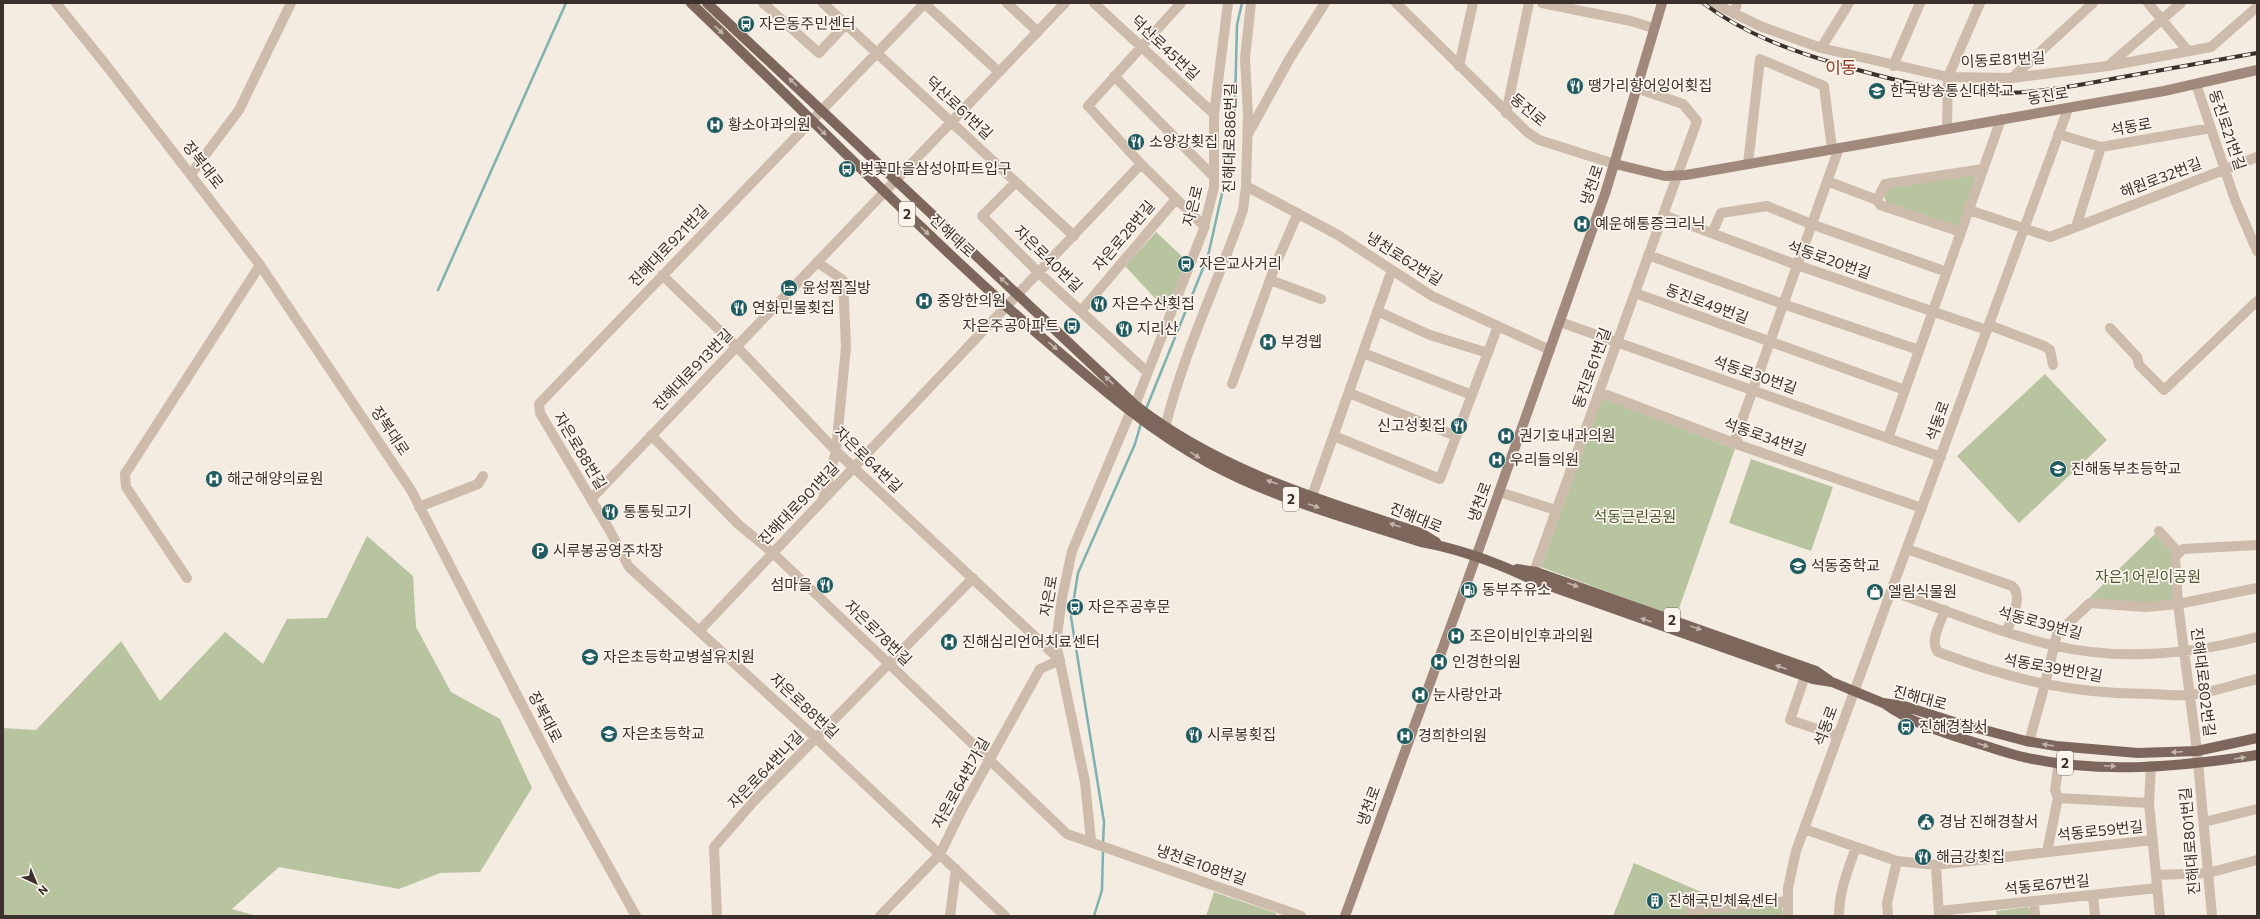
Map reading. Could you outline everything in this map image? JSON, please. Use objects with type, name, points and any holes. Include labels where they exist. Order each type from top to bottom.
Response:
[{"type":"main road","name":"진해대로","points":[[691,3],[884,193],[1007,307],[1134,410]]},
{"type":"main road","name":"진해대로","points":[[707,3],[896,181],[1019,294],[1134,410]]},
{"type":"main road","name":"냉천로","points":[[1344,916],[1476,557],[1560,322],[1615,164],[1653,28],[1662,3]]},
{"type":"main road","name":"동진로","points":[[1615,164],[1665,176],[1677,175],[1748,164],[1947,128],[2068,109],[2196,84],[2257,70]]},
{"type":"main road","name":"2","points":[[1134,410],[1152,422]]},
{"type":"main road","name":"진해대로","points":[[1152,422],[1212,455],[1257,476],[1421,534],[1443,546]]},
{"type":"main road","name":"진해대로","points":[[1152,422],[1208,463],[1254,486],[1421,542],[1443,546]]},
{"type":"main road","name":"2","points":[[1443,546],[1509,568],[1533,580],[1805,676],[1832,682]]},
{"type":"main road","name":"2","points":[[1509,568],[1534,572],[1816,671],[1832,682],[1883,703]]},
{"type":"main road","name":"진해대로","points":[[1883,703],[1904,706],[1954,722],[2029,742],[2107,752],[2197,751],[2257,738]]},
{"type":"main road","name":"진해대로","points":[[1883,703],[1901,716],[1949,734],[2020,756],[2059,762],[2089,766],[2150,766],[2198,763],[2257,755]]},
{"type":"street","name":"장복대로","points":[[56,3],[191,174],[260,265],[385,450],[419,507],[566,790],[636,916]]},
{"type":"street","points":[[191,174],[239,110],[291,3]]},
{"type":"street","points":[[763,3],[819,53],[846,24]]},
{"type":"street","name":"덕산로61번길","points":[[823,3],[1074,236]]},
{"type":"street","points":[[924,3],[999,72]]},
{"type":"street","name":"진해대로921번길","points":[[539,404],[924,3]]},
{"type":"street","points":[[1007,3],[1038,32]]},
{"type":"street","name":"진해대로913번길","points":[[591,499],[1065,3]]},
{"type":"street","name":"덕산로45번길","points":[[1094,3],[1214,114]]},
{"type":"street","points":[[1181,3],[1114,76],[1214,177]]},
{"type":"street","name":"자은로","points":[[1091,841],[1085,782],[1056,643],[1062,598],[1072,551],[1134,410],[1147,372],[1204,227],[1214,187],[1214,114],[1228,3]]},
{"type":"street","name":"진해대로886번길","points":[[1165,428],[1173,395],[1184,362],[1228,252],[1243,210],[1246,186],[1246,136],[1248,116],[1245,58],[1251,3]]},
{"type":"street","points":[[1246,136],[1290,58],[1325,3]]},
{"type":"street","points":[[1459,66],[1473,3]]},
{"type":"street","points":[[1506,113],[1529,3]]},
{"type":"street","points":[[1542,3],[1594,8],[1653,28]]},
{"type":"street","name":"이동로81번길","points":[[1713,3],[1760,26],[1821,48],[1893,66],[1948,77],[2012,78],[2108,66],[2210,47],[2257,7]]},
{"type":"street","points":[[1734,14],[1737,3]]},
{"type":"street","points":[[1821,48],[1849,3]]},
{"type":"street","points":[[1893,66],[1920,3]]},
{"type":"street","points":[[1947,128],[1948,77],[1980,3]]},
{"type":"street","points":[[2012,78],[2093,3]]},
{"type":"street","points":[[2148,3],[2188,51]]},
{"type":"street","points":[[2108,66],[2181,3]]},
{"type":"street","name":"동진로","points":[[1399,4],[1506,113],[1539,140],[1615,164]]},
{"type":"street","points":[[1739,445],[1736,437],[1827,181],[1835,148],[1824,86],[1760,59],[1748,164]]},
{"type":"street","name":"자은로28번길","points":[[1114,76],[1088,106],[1141,164],[1204,227]]},
{"type":"street","name":"동진로21번길","points":[[2196,84],[2225,170],[2252,229],[2257,252]]},
{"type":"street","points":[[1636,88],[1683,104],[1697,121],[1677,175]]},
{"type":"street","name":"석동로","points":[[1788,916],[1791,873],[1804,829],[2068,109]]},
{"type":"street","points":[[1888,438],[2001,119]]},
{"type":"street","name":"석동로","points":[[2058,134],[2101,148],[2211,128]]},
{"type":"street","points":[[2076,227],[2101,148]]},
{"type":"street","name":"해원로32번길","points":[[1969,210],[2024,230],[2050,237],[2225,170],[2257,156]]},
{"type":"street","name":"진해대로901번길","points":[[700,630],[1141,164]]},
{"type":"street","points":[[1877,200],[1885,184],[1983,169]]},
{"type":"street","name":"동진로61번길","points":[[1534,572],[1677,175]]},
{"type":"street","points":[[1827,181],[1877,200],[1880,205],[1961,232]]},
{"type":"street","name":"자은로40번길","points":[[1016,182],[982,216],[1039,273],[1147,372]]},
{"type":"street","name":"냉천로62번길","points":[[1246,186],[1298,213],[1432,296],[1550,350]]},
{"type":"street","name":"자은로28번길","points":[[1081,311],[1176,199]]},
{"type":"street","points":[[1712,233],[1721,213],[1767,206],[1812,224],[1947,272]]},
{"type":"street","points":[[1232,384],[1288,233],[1298,213]]},
{"type":"street","name":"석동로20번길","points":[[1663,215],[1797,265],[1988,328]]},
{"type":"street","name":"동진로49번길","points":[[1648,255],[1783,304],[1919,350]]},
{"type":"street","points":[[817,262],[843,280],[846,347],[836,450],[822,501]]},
{"type":"street","points":[[187,578],[126,486],[125,474],[260,265]]},
{"type":"street","points":[[1312,496],[1392,270]]},
{"type":"street","name":"자은로64번길","points":[[662,275],[737,346],[854,468],[1060,660]]},
{"type":"street","points":[[1270,280],[1321,299]]},
{"type":"street","name":"동진로49번길","points":[[1635,293],[1905,390]]},
{"type":"street","points":[[2110,328],[2137,357],[2139,365],[2164,390],[2257,301]]},
{"type":"street","points":[[1377,311],[1430,335],[1488,353]]},
{"type":"street","name":"석동로30번길","points":[[1560,322],[1941,457]]},
{"type":"street","points":[[1334,436],[1440,479],[1498,326]]},
{"type":"street","points":[[1988,328],[2044,346],[2050,350],[2053,364]]},
{"type":"street","points":[[1363,353],[1472,395]]},
{"type":"street","name":"석동로34번길","points":[[1599,392],[1739,445],[1922,508]]},
{"type":"street","points":[[1349,393],[1456,436]]},
{"type":"street","name":"자은로88번길","points":[[539,404],[540,413],[629,567],[700,630],[1005,916]]},
{"type":"street","name":"자은로78번길","points":[[652,435],[738,524],[773,553],[1066,834],[1091,841]]},
{"type":"street","points":[[419,507],[478,484],[483,476]]},
{"type":"street","points":[[1499,492],[1556,510]]},
{"type":"street","points":[[2159,531],[2179,553],[2183,549],[2257,545]]},
{"type":"street","points":[[1907,549],[2012,586],[2016,590],[2018,599],[2007,631]]},
{"type":"street","name":"진해대로802번길","points":[[2179,553],[2175,557],[2178,604],[2198,763]]},
{"type":"street","name":"자은로64번나길","points":[[717,916],[714,848],[754,801],[817,739],[973,578]]},
{"type":"street","points":[[2029,742],[2057,634],[2090,603],[2146,607],[2178,604],[2257,588]]},
{"type":"street","name":"석동로39번길","points":[[1891,591],[2055,646],[2085,651],[2135,654],[2225,645],[2257,637]]},
{"type":"street","name":"석동로39번안길","points":[[1945,610],[1934,639],[1934,648],[1938,652],[1988,670],[2045,684],[2078,691],[2120,694],[2189,695],[2257,679]]},
{"type":"street","name":"자은로64번가길","points":[[880,916],[940,854],[961,811],[1040,669],[1060,660]]},
{"type":"street","points":[[1805,676],[1790,720],[1838,736]]},
{"type":"street","points":[[2058,798],[2055,790],[2059,762]]},
{"type":"street","name":"진해대로801번길","points":[[2198,763],[2212,916]]},
{"type":"street","points":[[2150,766],[2149,803],[2152,840]]},
{"type":"street","name":"석동로59번길","points":[[2048,852],[2058,798],[2149,803]]},
{"type":"street","points":[[2204,822],[2257,809]]},
{"type":"street","name":"석동로59번길","points":[[1804,829],[1897,861],[1936,864],[2152,840],[2160,916]]},
{"type":"street","name":"냉천로108번길","points":[[1091,841],[1115,851],[1301,916]]},
{"type":"street","points":[[1839,916],[1839,902],[1843,882],[1856,847]]},
{"type":"street","points":[[2156,875],[2208,873],[2257,860]]},
{"type":"street","points":[[1888,916],[1887,903],[1897,861]]},
{"type":"street","points":[[1936,864],[1939,913]]},
{"type":"street","points":[[950,916],[956,869]]},
{"type":"street","name":"석동로67번길","points":[[1939,913],[2158,888]]},
{"type":"street","points":[[2093,895],[2096,916]]},
{"type":"street","points":[[1691,910],[1788,901]]},
{"type":"street","points":[[2034,902],[2035,916]]},
{"type":"green space","points":[[1977,174],[1958,228],[1887,204],[1884,196],[1886,188]]},
{"type":"green space","points":[[1156,232],[1187,261],[1168,308],[1165,309],[1125,266]]},
{"type":"green space","points":[[2045,374],[2107,440],[2019,523],[1957,456]]},
{"type":"green space","name":"석동근린공원","points":[[1602,398],[1735,449],[1676,617],[1541,567]]},
{"type":"green space","points":[[1751,459],[1833,487],[1811,551],[1729,523]]},
{"type":"green space","name":"자은1 어린이공원","points":[[2155,534],[2172,552],[2175,602],[2146,603],[2092,600],[2090,597]]},
{"type":"green space","points":[[367,536],[413,576],[416,627],[451,692],[500,719],[532,788],[480,872],[440,873],[399,889],[279,867],[232,909],[257,916],[3,916],[3,728],[36,730],[121,641],[160,701],[225,632],[263,664],[287,619],[327,618]]},
{"type":"green space","points":[[1634,863],[1727,903],[1782,905],[1783,916],[1613,916]]},
{"type":"green space","points":[[1214,892],[1276,913],[1276,916],[1206,916]]},
{"type":"green space","points":[[2028,907],[2032,916],[1997,916],[1996,911]]},
{"type":"waterway","points":[[438,290],[566,3]]},
{"type":"waterway","points":[[1146,409],[1208,256],[1234,140],[1237,25],[1242,3]]},
{"type":"waterway","points":[[1103,844],[1104,822],[1071,617],[1078,573],[1135,444],[1141,423]]},
{"type":"waterway","points":[[1094,916],[1102,890],[1103,849]]},
{"type":"railway","points":[[1703,3],[1718,14],[1750,32],[1801,53],[1899,81],[1963,92],[2006,93],[2048,90],[2257,53]]},
{"type":"place","name":"자은동주민센터","points":[[746,24]]},
{"type":"place","name":"땡가리향어잉어횟집","points":[[1575,86]]},
{"type":"place","name":"한국방송통신대학교","points":[[1877,91]]},
{"type":"place","name":"황소아과의원","points":[[715,125]]},
{"type":"place","name":"소양강횟집","points":[[1136,142]]},
{"type":"place","name":"벚꽃마을삼성아파트입구","points":[[847,169]]},
{"type":"place","name":"예운해통증크리닉","points":[[1582,224]]},
{"type":"place","name":"자은교사거리","points":[[1186,264]]},
{"type":"place","name":"윤성찜질방","points":[[789,288]]},
{"type":"place","name":"중앙한의원","points":[[924,301]]},
{"type":"place","name":"자은수산횟집","points":[[1099,304]]},
{"type":"place","name":"연화민물횟집","points":[[739,308]]},
{"type":"place","name":"자은주공아파트","points":[[1072,326]]},
{"type":"place","name":"지리산","points":[[1124,329]]},
{"type":"place","name":"부경웹","points":[[1268,342]]},
{"type":"place","name":"신고성횟집","points":[[1459,426]]},
{"type":"place","name":"권기호내과의원","points":[[1506,436]]},
{"type":"place","name":"우리들의원","points":[[1497,460]]},
{"type":"place","name":"진해동부초등학교","points":[[2058,469]]},
{"type":"place","name":"해군해양의료원","points":[[214,479]]},
{"type":"place","name":"통통뒷고기","points":[[610,512]]},
{"type":"place","name":"시루봉공영주차장","points":[[540,551]]},
{"type":"place","name":"석동중학교","points":[[1798,566]]},
{"type":"place","name":"섬마을","points":[[825,585]]},
{"type":"place","name":"동부주유소","points":[[1469,590]]},
{"type":"place","name":"엘림식물원","points":[[1875,592]]},
{"type":"place","name":"자은주공후문","points":[[1075,607]]},
{"type":"place","name":"조은이비인후과의원","points":[[1456,636]]},
{"type":"place","name":"진해심리언어치료센터","points":[[949,642]]},
{"type":"place","name":"자은초등학교병설유치원","points":[[590,657]]},
{"type":"place","name":"인경한의원","points":[[1439,662]]},
{"type":"place","name":"눈사랑안과","points":[[1420,695]]},
{"type":"place","name":"진해경찰서","points":[[1906,727]]},
{"type":"place","name":"자은초등학교","points":[[609,734]]},
{"type":"place","name":"시루봉횟집","points":[[1194,735]]},
{"type":"place","name":"경희한의원","points":[[1405,736]]},
{"type":"place","name":"경남 진해경찰서","points":[[1926,822]]},
{"type":"place","name":"해금강횟집","points":[[1923,857]]},
{"type":"place","name":"진해국민체육센터","points":[[1655,901]]},
{"type":"district","name":"이동","points":[[1841,68]]}]
